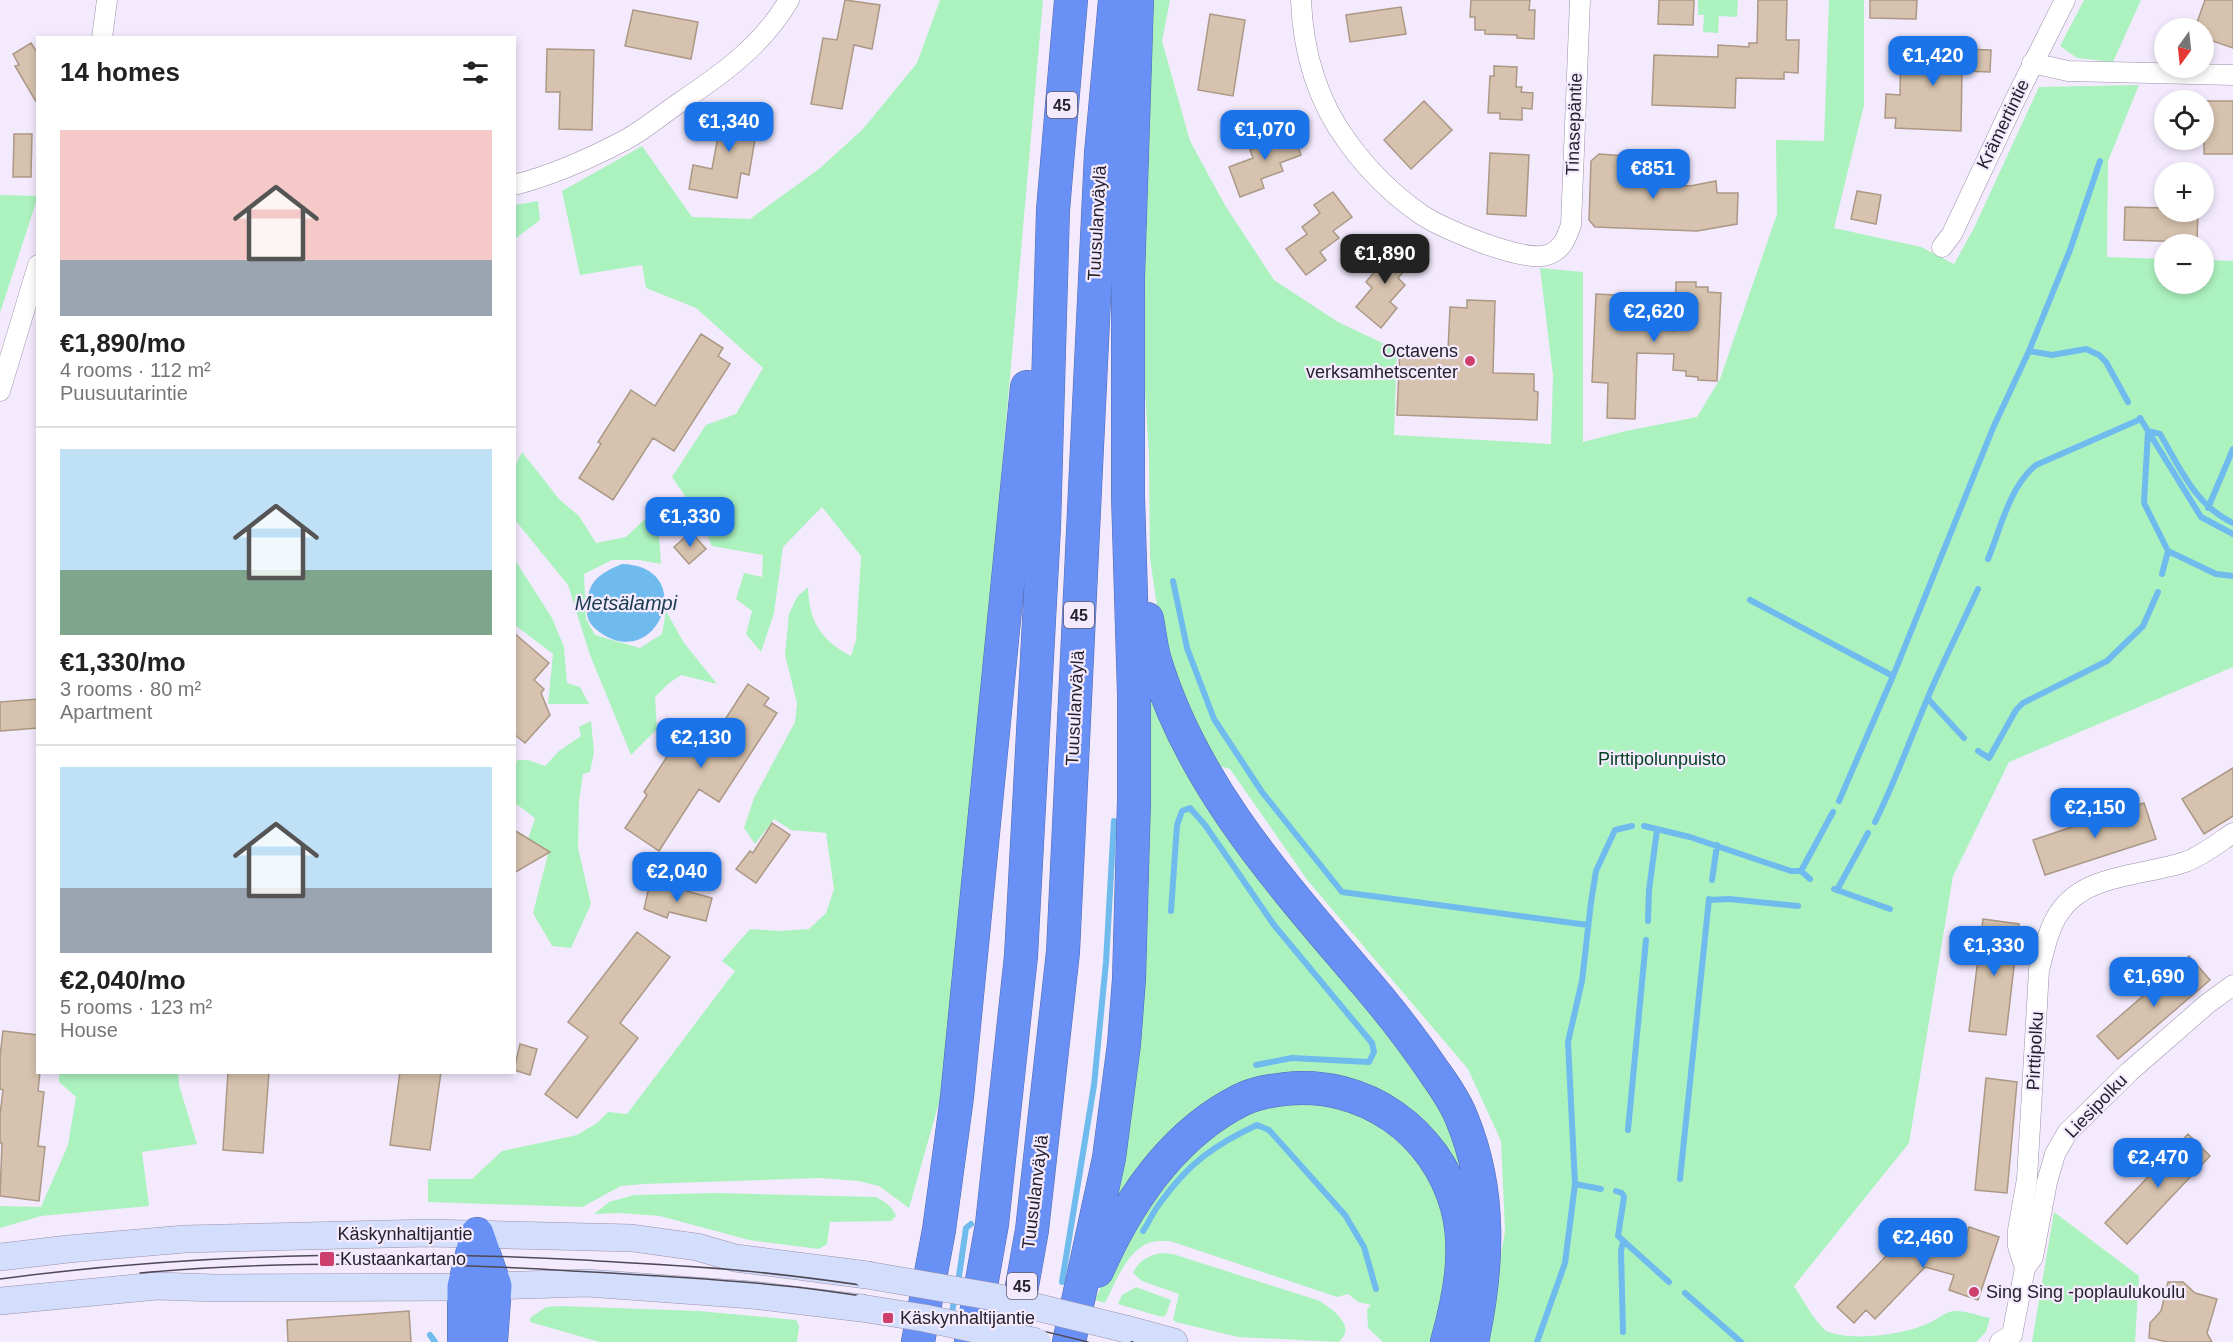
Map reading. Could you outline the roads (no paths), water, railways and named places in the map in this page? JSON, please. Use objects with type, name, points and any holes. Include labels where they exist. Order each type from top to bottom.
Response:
[{"type":"highway","name":"45","points":[[971,1342],[992,1224],[1021,956],[1044,527],[1053,210],[1071,0]]},
{"type":"highway","name":"Tuusulanväylä","points":[[1012,1342],[1032,1230],[1063,952],[1101,153],[1115,0]]},
{"type":"highway","points":[[1071,1335],[1109,1158],[1124,1044],[1129,979],[1134,694],[1128,496],[1128,278],[1137,0]]},
{"type":"highway","points":[[918,1342],[939,1230],[957,1097],[1033,326],[1053,210]]},
{"type":"highway","points":[[1128,496],[1155,662],[1185,739],[1211,785],[1257,852],[1398,1019],[1437,1076],[1462,1118],[1477,1167],[1485,1226],[1484,1277],[1472,1342]]},
{"type":"highway","points":[[1071,1335],[1108,1245],[1137,1198],[1182,1141],[1215,1116],[1242,1100],[1264,1091],[1297,1088],[1330,1089],[1386,1110],[1405,1124],[1439,1165],[1457,1206],[1462,1241],[1460,1281],[1447,1342]]},
{"type":"highway","points":[[477,1234],[480,1287],[491,1342]]},
{"type":"highway","points":[[464,1342],[480,1287]]},
{"type":"main road","name":"Käskynhaltijantie","points":[[0,1257],[68,1249],[236,1236],[477,1234],[641,1239],[698,1247],[735,1258],[867,1275],[995,1297],[1174,1342]]},
{"type":"main road","points":[[0,1301],[157,1286],[215,1288],[480,1287],[587,1283],[752,1295],[861,1308],[924,1318],[1037,1342]]},
{"type":"street","points":[[102,36],[107,0]]},
{"type":"street","points":[[516,184],[572,165],[635,133],[717,78],[739,60],[770,27],[789,0]]},
{"type":"street","name":"Tinasepäntie","points":[[1301,0],[1305,44],[1321,97],[1346,140],[1361,160],[1395,194],[1422,215],[1466,237],[1533,256],[1545,256],[1562,247],[1571,225],[1581,0]]},
{"type":"street","name":"Krämertintie","points":[[1942,247],[1952,234],[2032,63],[2065,0]]},
{"type":"street","points":[[2032,63],[2068,71],[2233,75]]},
{"type":"street","points":[[0,391],[36,272]]},
{"type":"street","name":"Pirttipolku","points":[[2008,1340],[2025,1269],[2018,1246],[2018,1230],[2027,1179],[2039,970],[2048,937],[2058,914],[2071,898],[2087,888],[2187,861],[2233,833]]},
{"type":"street","name":"Liesipolku","points":[[2025,1269],[2033,1257],[2047,1182],[2067,1133],[2129,1072],[2207,1004],[2233,985]]},
{"type":"water","name":"Metsälampi","points":[[622,564],[646,569],[660,582],[665,598],[662,615],[653,630],[638,640],[619,641],[598,631],[590,623],[588,617],[588,598],[592,584],[607,571]]},
{"type":"waterway","points":[[1839,801],[1893,676],[1993,428],[2029,351],[2070,250],[2100,161]]},
{"type":"waterway","points":[[2029,351],[2052,355],[2086,349],[2099,355],[2106,362],[2128,402]]},
{"type":"waterway","points":[[2140,418],[2201,517],[2233,534]]},
{"type":"waterway","points":[[1988,559],[2012,496],[2036,465],[2141,419]]},
{"type":"waterway","points":[[2162,574],[2168,551],[2144,503],[2148,431],[2160,434],[2198,496],[2208,506],[2233,523]]},
{"type":"waterway","points":[[2208,508],[2233,449]]},
{"type":"waterway","points":[[2168,551],[2216,574],[2233,576]]},
{"type":"waterway","points":[[1173,581],[1187,648],[1214,719],[1262,792],[1342,892],[1588,925]]},
{"type":"waterway","points":[[1875,822],[1935,681],[1978,589]]},
{"type":"waterway","points":[[1978,751],[1989,758],[2016,710],[2023,703],[2107,661],[2143,626],[2158,592]]},
{"type":"waterway","points":[[1750,600],[1893,676]]},
{"type":"waterway","points":[[1928,699],[1964,738]]},
{"type":"waterway","points":[[1171,911],[1177,825],[1182,811],[1190,808],[1205,825],[1274,925],[1372,1043],[1374,1052],[1369,1062],[1292,1058],[1256,1065]]},
{"type":"waterway","points":[[1644,826],[1690,837],[1791,871],[1801,871],[1833,812]]},
{"type":"waterway","points":[[1062,1282],[1094,1085],[1106,962],[1114,821]]},
{"type":"waterway","points":[[1537,1342],[1565,1263],[1575,1184],[1568,1042],[1582,981],[1596,871],[1615,830],[1632,826]]},
{"type":"waterway","points":[[1648,921],[1649,890],[1657,830]]},
{"type":"waterway","points":[[1837,890],[1868,833]]},
{"type":"waterway","points":[[1712,880],[1717,845]]},
{"type":"waterway","points":[[1801,871],[1810,879]]},
{"type":"waterway","points":[[1834,889],[1890,909]]},
{"type":"waterway","points":[[1680,1179],[1709,899]]},
{"type":"waterway","points":[[1709,900],[1729,899],[1798,906]]},
{"type":"waterway","points":[[1628,1130],[1646,940]]},
{"type":"waterway","points":[[1143,1231],[1170,1189],[1192,1166],[1215,1148],[1257,1125],[1269,1130],[1345,1215],[1364,1247],[1376,1289]]},
{"type":"waterway","points":[[1575,1184],[1601,1189]]},
{"type":"waterway","points":[[1616,1191],[1622,1193],[1624,1197],[1618,1236],[1669,1282]]},
{"type":"waterway","points":[[958,1283],[966,1228],[971,1224]]},
{"type":"waterway","points":[[1623,1242],[1621,1251],[1623,1332]]},
{"type":"waterway","points":[[1685,1293],[1741,1342]]},
{"type":"waterway","points":[[951,1318],[955,1296]]},
{"type":"waterway","points":[[430,1335],[435,1342]]},
{"type":"tram line","points":[[0,1279],[146,1264],[292,1256],[438,1255],[584,1260],[735,1270],[804,1277],[899,1291],[993,1308],[1133,1342]]},
{"type":"tram line","points":[[140,1273],[302,1264],[410,1264],[712,1279],[796,1287],[907,1303],[1088,1342]]},
{"type":"place","name":"Octavens verksamhetscenter","points":[[1470,361]]},
{"type":"place","name":"Kustaankartano","points":[[327,1259]]},
{"type":"place","name":"Sing Sing -poplaulukoulu","points":[[1974,1292]]},
{"type":"place","name":"Käskynhaltijantie","points":[[888,1318]]},
{"type":"park label","name":"Pirttipolunpuisto","points":[[1662,759]]}]
